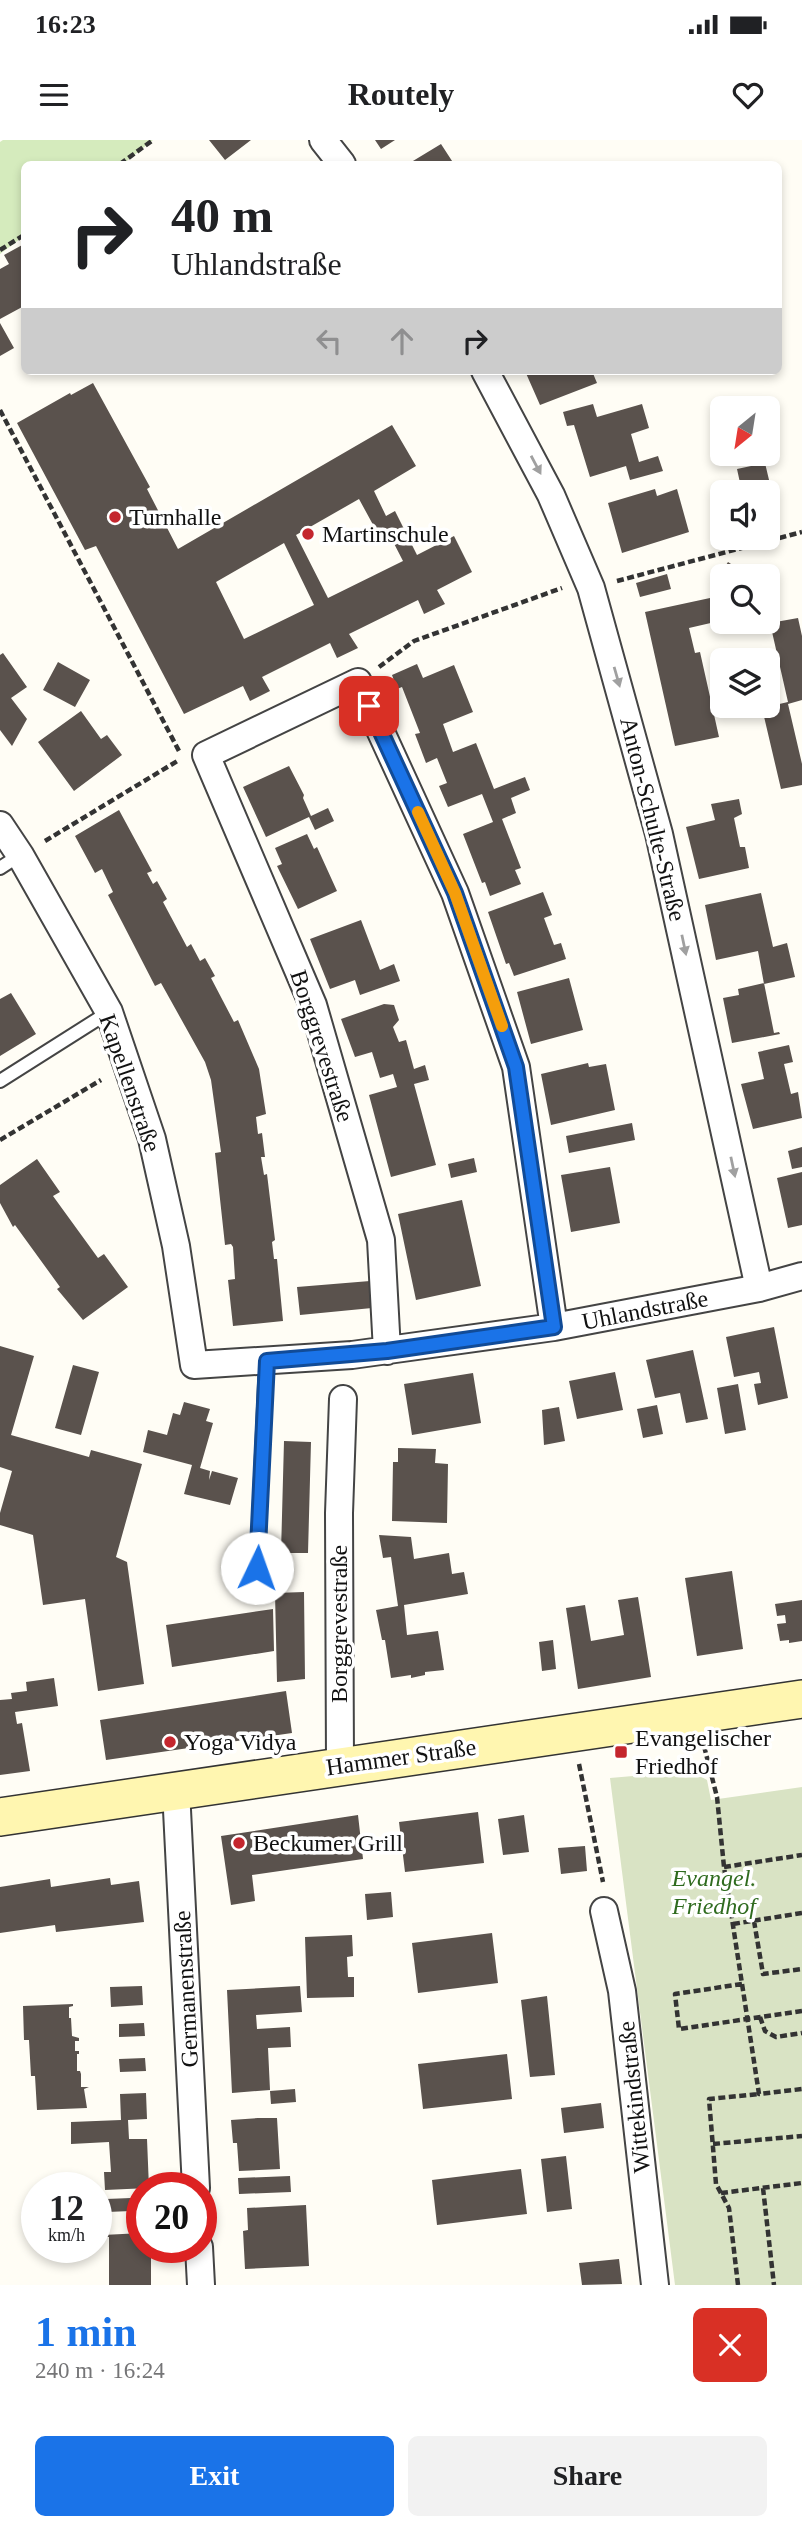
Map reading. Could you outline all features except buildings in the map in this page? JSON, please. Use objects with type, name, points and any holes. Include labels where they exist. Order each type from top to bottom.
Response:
[{"type":"main road","name":"Hammer Straße","points":[[0,1817],[802,1699]]},
{"type":"street","points":[[323,140],[340,161]]},
{"type":"street","name":"Anton-Schulte-Straße","points":[[487,375],[551,495],[589,583],[659,834],[759,1288]]},
{"type":"street","points":[[194,757],[358,682],[455,893],[516,1067],[554,1327]]},
{"type":"street","name":"Borggrevestraße","points":[[194,757],[313,1005],[381,1240],[387,1351]]},
{"type":"street","name":"Kapellenstraße","points":[[0,825],[10,862],[108,1012],[152,1139],[176,1246],[194,1365]]},
{"type":"street","name":"Uhlandstraße","points":[[194,1365],[387,1351],[554,1327],[759,1288],[802,1276]]},
{"type":"street","name":"Borggrevestraße","points":[[340,1766],[339,1513],[343,1399]]},
{"type":"street","name":"Germanenstraße","points":[[176,1790],[195,2172]]},
{"type":"street","name":"Wittekindstraße","points":[[604,1911],[622,1991],[655,2285]]},
{"type":"street","points":[[200,2263],[201,2285]]},
{"type":"lane","points":[[0,1080],[108,1012]]},
{"type":"lane","points":[[257,1568],[267,1361]]},
{"type":"path","points":[[124,161],[153,140]]},
{"type":"path","points":[[0,250],[21,236]]},
{"type":"path","points":[[0,410],[194,757],[10,862]]},
{"type":"path","points":[[358,682],[414,641],[589,583],[802,532]]},
{"type":"path","points":[[0,1140],[127,1066]]},
{"type":"path","points":[[696,1714],[717,1797],[724,1867],[758,2094]]},
{"type":"path","points":[[572,1732],[603,1879],[604,1911]]},
{"type":"path","points":[[724,1867],[802,1855]]},
{"type":"path","points":[[733,1924],[802,1913]]},
{"type":"path","points":[[754,1921],[763,1974],[802,1969]]},
{"type":"path","points":[[742,1984],[675,1994],[679,2029],[802,2011]]},
{"type":"path","points":[[760,2017],[765,2031],[776,2037],[802,2033]]},
{"type":"path","points":[[738,2285],[729,2208],[716,2184],[709,2099],[802,2089]]},
{"type":"path","points":[[713,2144],[802,2136]]},
{"type":"path","points":[[721,2193],[802,2183]]},
{"type":"path","points":[[763,2188],[774,2285]]},
{"type":"green space","points":[[153,140],[127,161],[21,161],[21,238],[0,254],[0,142]]},
{"type":"green space","name":"Evangel. Friedhof","points":[[691,1771],[707,1780],[711,1800],[802,1787],[802,2285],[675,2285],[610,1778]]},
{"type":"slow traffic","points":[[418,812],[455,893],[502,1026]]},
{"type":"place","name":"Turnhalle","points":[[115,517]]},
{"type":"place","name":"Martinschule","points":[[308,534]]},
{"type":"place","name":"Yoga Vidya","points":[[170,1742]]},
{"type":"place","name":"Evangelischer Friedhof","points":[[621,1752]]},
{"type":"place","name":"Beckumer Grill","points":[[239,1843]]},
{"type":"route","points":[[257,1568],[267,1361],[387,1351],[554,1327],[516,1067],[455,893],[369,706]]}]
